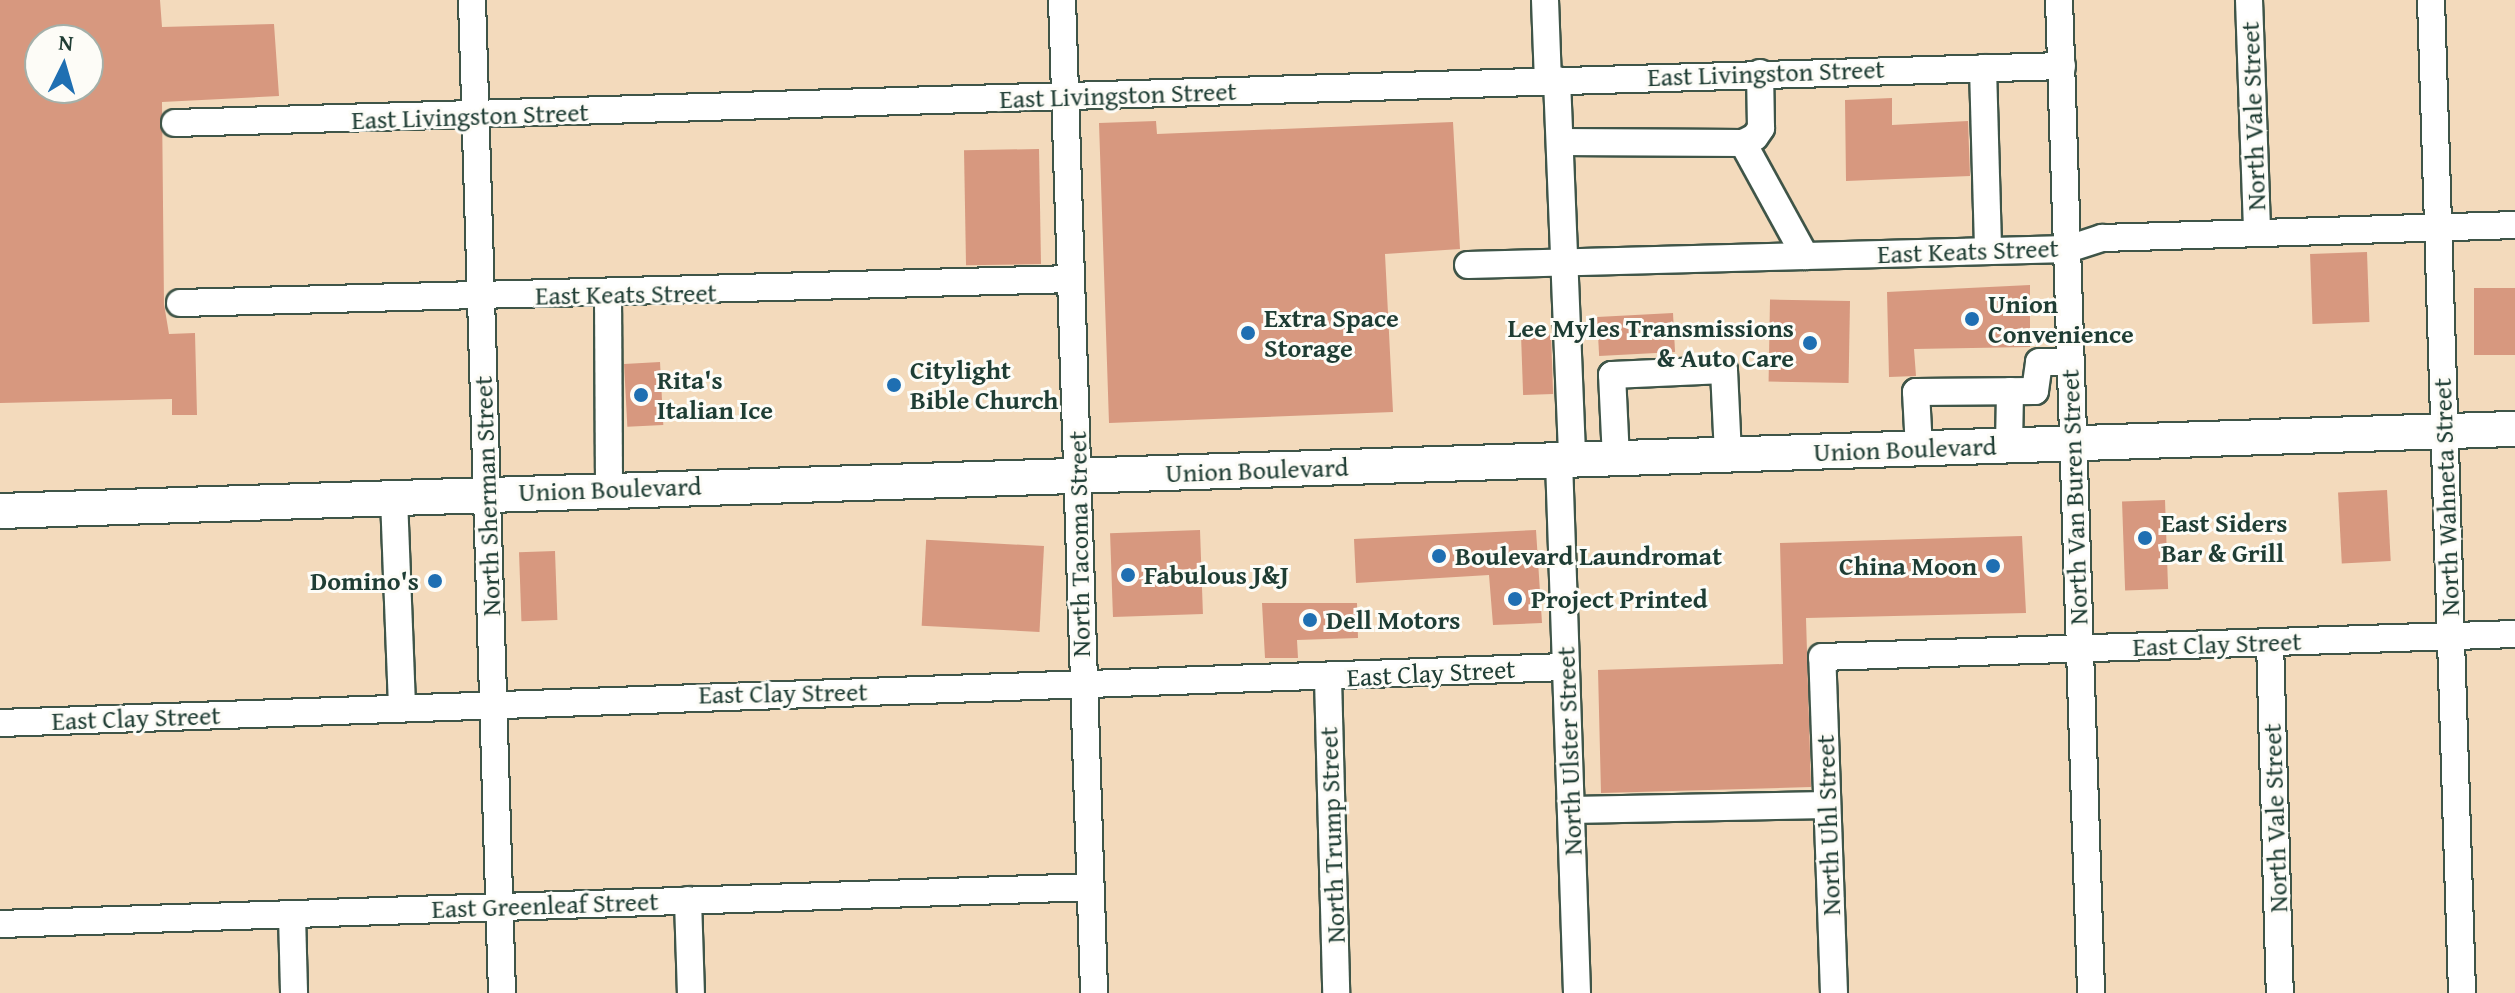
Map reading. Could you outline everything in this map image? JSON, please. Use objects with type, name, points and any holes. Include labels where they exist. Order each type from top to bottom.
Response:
[{"type":"main road","name":"Union Boulevard","points":[[0,511],[2515,429]]},
{"type":"street","name":"North Sherman Street","points":[[472,0],[502,993]]},
{"type":"street","name":"North Tacoma Street","points":[[1062,0],[1094,993]]},
{"type":"street","name":"North Ulster Street","points":[[1545,0],[1560,142],[1564,263],[1566,667],[1577,993]]},
{"type":"street","name":"North Van Buren Street","points":[[2059,0],[2091,993]]},
{"type":"street","name":"North Vale Street","points":[[2249,0],[2257,232]]},
{"type":"street","name":"North Wahneta Street","points":[[2431,0],[2462,993]]},
{"type":"street","name":"East Livingston Street","points":[[175,123],[475,117],[1760,73],[2062,66]]},
{"type":"street","points":[[1983,68],[1988,251]]},
{"type":"street","points":[[1560,142],[1743,143],[1755,137],[1761,128],[1760,73]]},
{"type":"street","points":[[1743,143],[1805,256]]},
{"type":"street","name":"East Keats Street","points":[[1468,265],[2068,249],[2102,238],[2515,225]]},
{"type":"street","name":"East Keats Street","points":[[180,303],[608,294],[1071,279]]},
{"type":"street","points":[[608,294],[609,490]]},
{"type":"street","points":[[1919,449],[1916,392],[2035,391],[2039,362],[2069,362]]},
{"type":"street","points":[[1616,459],[1612,375],[1724,370],[1728,455]]},
{"type":"street","points":[[2009,445],[2010,391]]},
{"type":"street","points":[[394,498],[402,708]]},
{"type":"street","name":"East Clay Street","points":[[1822,657],[2515,634]]},
{"type":"street","name":"North Vale Street","points":[[2270,642],[2280,993]]},
{"type":"street","name":"North Uhl Street","points":[[1822,657],[1834,993]]},
{"type":"street","name":"East Clay Street","points":[[0,723],[1328,678],[1566,667]]},
{"type":"street","name":"North Trump Street","points":[[1328,678],[1336,993]]},
{"type":"street","points":[[1571,810],[1827,805]]},
{"type":"street","name":"East Greenleaf Street","points":[[0,924],[1090,887]]},
{"type":"street","points":[[688,900],[691,993]]},
{"type":"street","points":[[292,915],[294,993]]},
{"type":"building","points":[[0,0],[160,0],[162,27],[274,24],[279,96],[162,102],[164,304],[169,334],[195,333],[197,415],[172,415],[172,399],[0,403]]},
{"type":"building","points":[[1892,98],[1892,125],[1968,121],[1970,176],[1846,181],[1845,100]]},
{"type":"building","name":"Extra Space Storage","points":[[1156,121],[1157,134],[1453,122],[1460,249],[1385,254],[1393,412],[1109,423],[1099,123]]},
{"type":"building","points":[[1039,149],[1041,264],[966,265],[964,150]]},
{"type":"building","points":[[2367,252],[2369,322],[2312,324],[2310,254]]},
{"type":"building","name":"Union Convenience","points":[[2030,285],[2030,347],[1914,349],[1916,376],[1889,377],[1887,292]]},
{"type":"building","points":[[2474,288],[2515,288],[2515,355],[2474,355]]},
{"type":"building","name":"Lee Myles Transmissions & Auto Care","points":[[1770,300],[1850,301],[1849,383],[1769,382]]},
{"type":"building","points":[[1673,313],[1675,352],[1599,356],[1597,317]]},
{"type":"building","points":[[1551,334],[1553,394],[1523,395],[1521,335]]},
{"type":"building","name":"Rita's Italian Ice","points":[[660,362],[663,425],[627,427],[624,364]]},
{"type":"building","points":[[2387,490],[2391,561],[2342,563],[2338,493]]},
{"type":"building","name":"East Siders Bar & Grill","points":[[2165,500],[2168,589],[2125,590],[2122,502]]},
{"type":"building","points":[[1200,530],[1203,614],[1113,617],[1110,533]]},
{"type":"building","points":[[1536,530],[1542,623],[1493,625],[1489,575],[1356,583],[1354,539]]},
{"type":"building","points":[[2022,536],[2026,613],[1806,618],[1811,787],[1601,793],[1598,670],[1783,664],[1780,543]]},
{"type":"building","points":[[926,540],[1044,546],[1039,632],[922,626]]},
{"type":"building","points":[[555,551],[557,620],[521,621],[519,552]]},
{"type":"building","name":"Dell Motors","points":[[1262,603],[1357,603],[1358,638],[1297,640],[1298,658],[1265,658]]},
{"type":"place","name":"Union Convenience","points":[[1972,319]]},
{"type":"place","name":"Extra Space Storage","points":[[1248,333]]},
{"type":"place","name":"Lee Myles Transmissions & Auto Care","points":[[1810,343]]},
{"type":"place","name":"Citylight Bible Church","points":[[894,385]]},
{"type":"place","name":"Rita's Italian Ice","points":[[641,395]]},
{"type":"place","name":"East Siders Bar & Grill","points":[[2145,538]]},
{"type":"place","name":"Boulevard Laundromat","points":[[1439,556]]},
{"type":"place","name":"China Moon","points":[[1993,566]]},
{"type":"place","name":"Fabulous J&J","points":[[1128,575]]},
{"type":"place","name":"Domino's","points":[[435,581]]},
{"type":"place","name":"Project Printed","points":[[1515,599]]},
{"type":"place","name":"Dell Motors","points":[[1310,620]]}]
